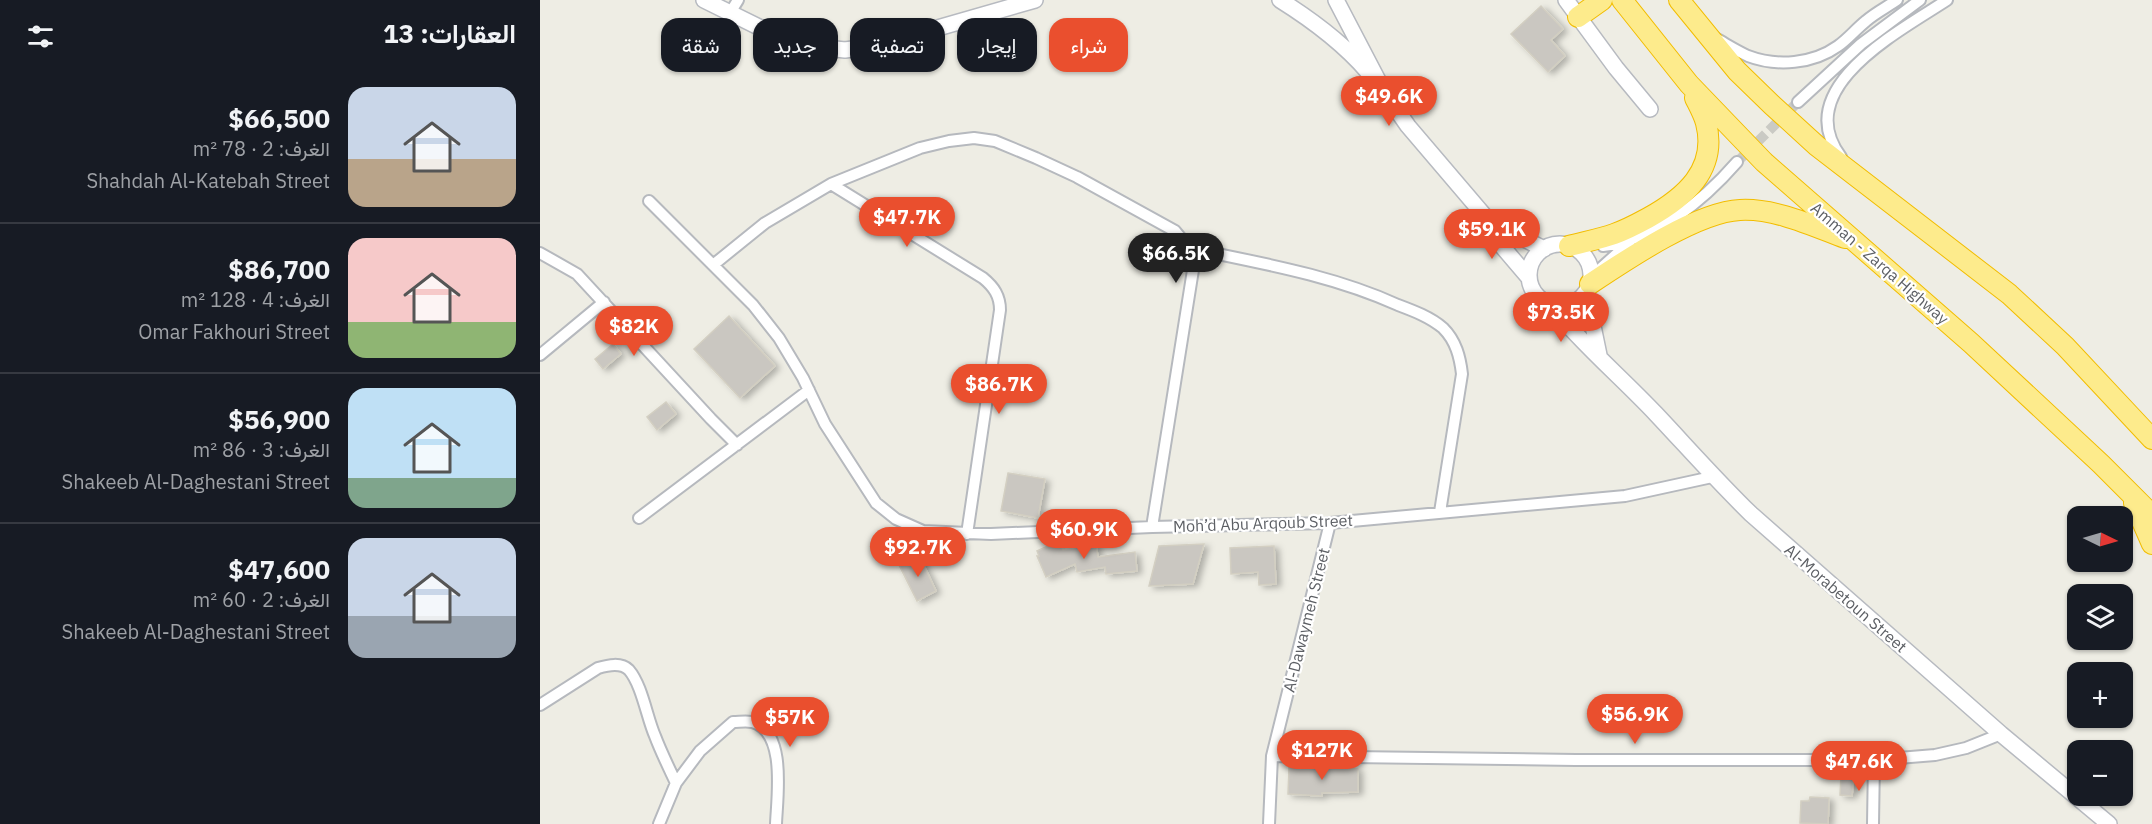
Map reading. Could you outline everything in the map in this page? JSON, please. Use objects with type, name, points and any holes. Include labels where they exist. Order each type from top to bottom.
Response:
[{"type":"highway","points":[[1578,17],[1602,0]]},
{"type":"highway","name":"Amman - Zarqa Highway","points":[[1622,0],[1689,84],[1764,162],[1971,343],[2152,515]]},
{"type":"highway","points":[[1679,0],[1737,71],[1772,105],[1817,146],[2009,294],[2065,346],[2150,434]]},
{"type":"highway","points":[[1573,248],[1628,229],[1669,205],[1690,188],[1704,164],[1708,136],[1706,123],[1689,84]]},
{"type":"highway","points":[[1589,285],[1628,259],[1707,216],[1724,212],[1750,210],[1775,214],[1858,243]]},
{"type":"highway","points":[[2129,492],[2152,544]]},
{"type":"street","points":[[704,0],[734,6],[784,40],[807,46],[845,50],[874,46],[1035,0]]},
{"type":"street","points":[[1280,0],[1310,19],[1336,41],[1383,90]]},
{"type":"street","points":[[1336,0],[1383,90],[1408,126],[1489,221],[1496,238],[1529,278],[1533,290],[1540,299],[1550,305],[1570,305],[1579,300],[1611,257],[1633,240],[1673,219],[1722,179],[1737,162]]},
{"type":"street","points":[[1566,0],[1650,109]]},
{"type":"street","points":[[1703,31],[1748,56],[1784,63],[1802,61],[1820,56],[1836,47],[1866,21],[1897,0]]},
{"type":"street","points":[[1798,102],[1860,44],[1920,0]]},
{"type":"street","points":[[1856,177],[1833,147],[1827,129],[1829,110],[1836,92],[1845,76],[1858,62],[1889,38],[1947,0]]},
{"type":"street","points":[[713,265],[765,223],[831,184],[934,144],[964,139],[995,141],[1036,158],[1175,231],[1189,248],[1193,259],[1193,270],[1152,527]]},
{"type":"street","points":[[831,184],[983,278],[990,284],[998,298],[1000,310],[967,534]]},
{"type":"street","name":"Moh’d Abu Arqoub Street","points":[[649,201],[767,321],[791,355],[825,424],[876,503],[896,519],[923,531],[967,534],[1330,523],[1625,496],[1712,477]]},
{"type":"street","points":[[1489,221],[1544,249]]},
{"type":"street","points":[[1529,278],[1530,267],[1536,257],[1544,249],[1552,246],[1573,248],[1633,240]]},
{"type":"street","points":[[1189,248],[1338,282],[1424,316],[1444,330],[1454,343],[1460,358],[1462,374],[1440,513]]},
{"type":"street","points":[[1573,248],[1585,257],[1590,268],[1589,285],[1599,355]]},
{"type":"street","points":[[540,253],[577,274],[737,445]]},
{"type":"street","points":[[540,355],[604,302]]},
{"type":"street","name":"Al-Morabetoun Street","points":[[1550,305],[1657,414],[1712,477],[1751,514],[2001,734],[2109,824]]},
{"type":"street","points":[[639,518],[809,390]]},
{"type":"street","name":"Al-Dawaymeh Street","points":[[1269,824],[1272,756],[1330,523]]},
{"type":"street","points":[[540,705],[598,668],[620,665],[628,669],[636,683],[655,737],[676,783]]},
{"type":"street","points":[[659,824],[676,783],[700,752],[733,722],[753,723],[766,731],[776,750],[776,824]]},
{"type":"street","points":[[1272,756],[1576,760],[1874,760],[1935,755],[1966,748],[2001,734]]},
{"type":"street","points":[[1873,824],[1874,760]]},
{"type":"building","points":[[1541,6],[1563,29],[1551,40],[1565,56],[1548,72],[1511,34]]},
{"type":"building","points":[[729,316],[775,366],[740,398],[694,349]]},
{"type":"building","points":[[613,344],[621,354],[603,369],[595,359]]},
{"type":"building","points":[[666,402],[676,414],[657,430],[647,417]]},
{"type":"building","points":[[1008,473],[1045,479],[1038,518],[1001,511]]},
{"type":"building","points":[[1059,541],[1063,550],[1096,544],[1098,557],[1135,552],[1137,571],[1106,574],[1105,567],[1077,572],[1075,564],[1046,577],[1037,551]]},
{"type":"building","points":[[1204,544],[1193,584],[1149,586],[1159,546]]},
{"type":"building","points":[[1274,546],[1276,584],[1259,585],[1258,572],[1231,574],[1230,548]]},
{"type":"building","points":[[919,555],[936,591],[917,601],[899,565]]},
{"type":"building","points":[[1289,767],[1358,769],[1358,792],[1322,793],[1322,796],[1288,794]]},
{"type":"building","points":[[1841,774],[1854,775],[1852,796],[1840,795]]},
{"type":"building","points":[[1810,797],[1829,798],[1828,824],[1800,823],[1801,801],[1809,801]]},
{"type":"tunnel","points":[[1737,162],[1798,102]]}]
